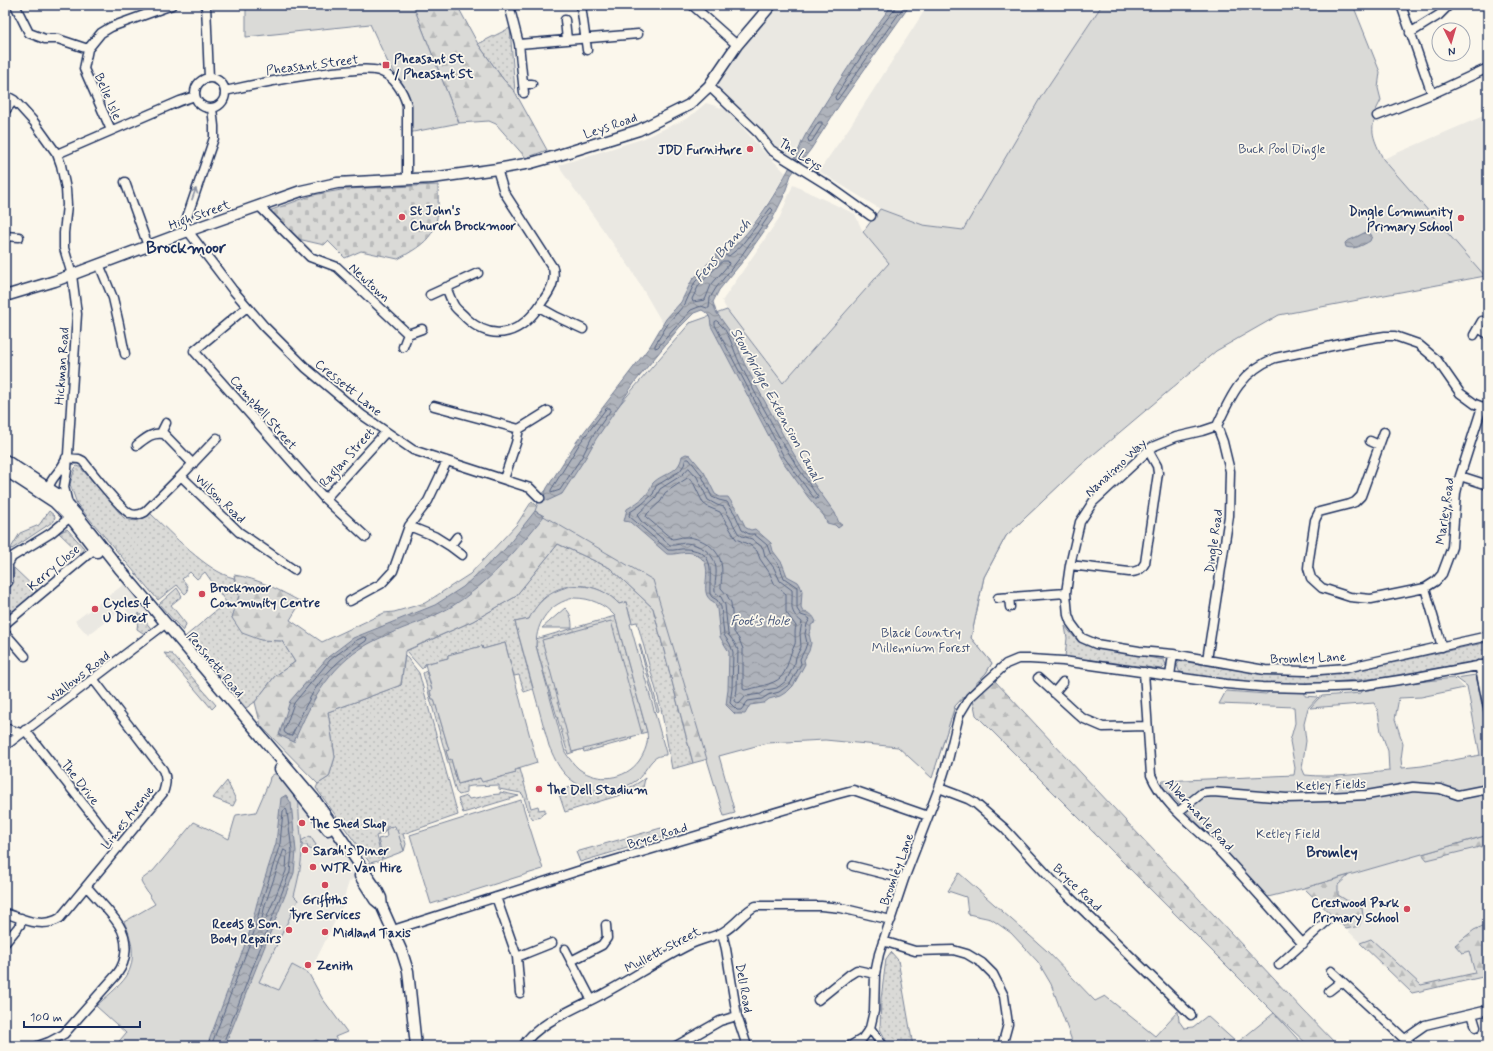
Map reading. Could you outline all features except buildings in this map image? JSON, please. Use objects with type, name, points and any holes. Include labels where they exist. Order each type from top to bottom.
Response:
[{"type":"main road","name":"Leys Road","points":[[407,179],[445,176],[531,163],[639,130],[689,105],[709,86],[737,45],[771,5]]},
{"type":"main road","name":"High Street","points":[[5,296],[72,275],[188,231],[301,191],[337,183],[407,179]]},
{"type":"main road","name":"Pensnett Road","points":[[5,460],[50,491],[60,496],[69,507],[73,517]]},
{"type":"main road","name":"Pensnett Road","points":[[5,470],[54,502],[73,517],[163,626],[315,800],[377,890],[382,907],[393,930],[408,971],[416,1046]]},
{"type":"main road","name":"Pensnett Road","points":[[97,546],[146,602],[163,626]]},
{"type":"street","points":[[15,5],[29,33],[45,39],[58,39],[88,48],[101,33],[111,27],[172,5]]},
{"type":"street","points":[[206,5],[209,78]]},
{"type":"street","points":[[509,5],[528,84],[524,93]]},
{"type":"street","points":[[581,5],[587,50]]},
{"type":"street","points":[[692,5],[737,45]]},
{"type":"street","points":[[1401,5],[1432,94]]},
{"type":"street","points":[[1410,33],[1439,15],[1449,5]]},
{"type":"street","points":[[565,20],[567,40]]},
{"type":"street","points":[[519,44],[638,34]]},
{"type":"street","name":"Belle Isle","points":[[88,48],[84,69],[112,130]]},
{"type":"street","points":[[1377,116],[1432,94],[1488,68]]},
{"type":"street","name":"Pheasant Street","points":[[225,91],[274,80],[331,72],[366,70],[383,73],[399,87],[404,94],[407,105],[407,179]]},
{"type":"street","points":[[209,78],[216,79],[221,82],[225,91],[222,102],[212,108],[201,105],[195,96],[195,89],[198,84],[204,79],[209,78]]},
{"type":"street","name":"The Leys","points":[[709,86],[758,132],[771,150],[786,161],[804,170],[829,186],[872,216]]},
{"type":"street","name":"Hickman Road","points":[[5,95],[14,100],[34,122],[57,154],[66,189],[67,205],[64,248],[72,275],[76,322],[66,458],[67,470],[64,480],[65,494],[69,507]]},
{"type":"street","points":[[57,154],[180,101],[195,96]]},
{"type":"street","points":[[5,111],[14,100]]},
{"type":"street","points":[[188,231],[184,223],[214,138],[212,108]]},
{"type":"street","points":[[446,288],[456,307],[472,323],[485,330],[496,333],[505,332],[522,325],[540,307],[551,289],[555,275],[553,268],[504,192],[497,169]]},
{"type":"street","points":[[125,182],[148,246]]},
{"type":"street","name":"Newtown","points":[[259,206],[310,257],[337,267],[408,334]]},
{"type":"street","name":"Cressett Lane","points":[[188,231],[247,307],[264,326],[306,368],[362,415],[413,450],[530,488],[540,498]]},
{"type":"street","points":[[5,236],[19,237]]},
{"type":"street","points":[[99,264],[112,298],[119,324],[124,354]]},
{"type":"street","points":[[430,295],[478,273]]},
{"type":"street","name":"Campbell Street","points":[[247,307],[194,351],[325,499],[366,537]]},
{"type":"street","points":[[540,307],[583,329]]},
{"type":"street","points":[[1478,328],[1488,334]]},
{"type":"street","points":[[404,347],[408,334],[422,329]]},
{"type":"street","points":[[1217,426],[1234,391],[1248,375],[1265,362],[1276,358],[1385,336],[1395,336],[1418,344],[1436,360],[1460,393],[1475,404],[1485,408]]},
{"type":"street","points":[[434,406],[519,429]]},
{"type":"street","name":"Marley Road","points":[[1384,432],[1361,496],[1355,502],[1319,512],[1317,516],[1308,568],[1311,578],[1322,588],[1350,597],[1371,599],[1425,588],[1436,581],[1442,574],[1452,546],[1456,493],[1460,476],[1485,408]]},
{"type":"street","points":[[504,479],[519,429],[548,411]]},
{"type":"street","points":[[161,433],[166,422]]},
{"type":"street","name":"Nanaimo Way","points":[[1173,654],[1132,650],[1096,644],[1082,638],[1071,623],[1068,615],[1066,593],[1070,565],[1080,522],[1092,502],[1152,447],[1176,437],[1202,432],[1217,426]]},
{"type":"street","name":"Dingle Road","points":[[1207,660],[1229,516],[1230,471],[1223,442],[1217,426]]},
{"type":"street","name":"Raglan Street","points":[[325,499],[386,432]]},
{"type":"street","points":[[137,445],[150,435],[157,433],[164,434],[193,464]]},
{"type":"street","points":[[181,476],[217,438]]},
{"type":"street","points":[[1370,441],[1379,445]]},
{"type":"street","points":[[1070,565],[1129,572],[1137,572],[1142,568],[1145,563],[1158,474],[1157,466],[1148,450]]},
{"type":"street","name":"Hickman Road","points":[[50,491],[49,486],[62,469],[66,458]]},
{"type":"street","name":"Wilson Road","points":[[66,458],[79,459],[83,462],[122,507],[130,514],[139,515],[145,512],[181,476],[239,532],[294,570]]},
{"type":"street","points":[[350,601],[381,584],[393,571],[409,526],[428,502],[447,461]]},
{"type":"street","points":[[33,478],[46,480],[56,475]]},
{"type":"street","points":[[1460,476],[1488,485]]},
{"type":"street","points":[[37,492],[50,491],[61,486],[64,480]]},
{"type":"street","points":[[50,491],[54,502]]},
{"type":"street","points":[[8,582],[8,564],[12,557],[51,533],[73,517]]},
{"type":"street","points":[[409,526],[434,536],[462,555]]},
{"type":"street","points":[[450,546],[457,537]]},
{"type":"street","name":"Kerry Close","points":[[5,624],[97,546]]},
{"type":"street","points":[[1425,588],[1442,647]]},
{"type":"street","points":[[998,598],[1066,593]]},
{"type":"street","points":[[1009,597],[1010,607]]},
{"type":"street","name":"Wallows Road","points":[[5,746],[94,680],[163,626]]},
{"type":"street","points":[[5,633],[25,656]]},
{"type":"street","name":"Bromley Lane","points":[[1173,654],[1265,670],[1307,671],[1346,668],[1488,636]]},
{"type":"street","points":[[1170,676],[1173,654]]},
{"type":"street","name":"Bromley Lane","points":[[870,1028],[874,1012],[875,974],[879,954],[904,879],[939,788],[948,760],[959,715],[970,697],[1000,668],[1011,661],[1030,659],[1063,661],[1144,672]]},
{"type":"street","points":[[1144,672],[1262,687],[1327,688],[1360,686],[1488,664]]},
{"type":"street","points":[[1479,665],[1488,707]]},
{"type":"street","name":"Albermarle Road","points":[[1144,672],[1151,775],[1156,786],[1178,812],[1221,853],[1303,944]]},
{"type":"street","points":[[1038,678],[1082,718],[1104,726],[1147,726]]},
{"type":"street","name":"Limes Avenue","points":[[5,913],[36,923],[54,922],[60,918],[163,793],[166,784],[166,777],[162,770],[94,680]]},
{"type":"street","points":[[1054,693],[1063,682]]},
{"type":"street","points":[[5,728],[23,732]]},
{"type":"street","name":"The Drive","points":[[23,732],[118,848]]},
{"type":"street","name":"Ketley Fields","points":[[1178,812],[1202,793],[1214,792],[1286,798],[1367,795],[1413,787],[1440,789],[1458,796],[1488,789]]},
{"type":"street","name":"Bryce Road","points":[[939,788],[975,803],[1004,828],[1052,880],[1191,1015]]},
{"type":"street","name":"Bryce Road","points":[[393,930],[687,838],[853,790],[928,816]]},
{"type":"street","points":[[853,866],[904,879]]},
{"type":"street","points":[[38,1046],[64,1034],[117,974],[122,966],[125,952],[125,941],[119,925],[87,887]]},
{"type":"street","points":[[496,897],[517,957],[520,993]]},
{"type":"street","name":"Mullett Street","points":[[523,1046],[526,1041],[545,1025],[690,944],[722,933],[732,926],[749,909],[756,906],[821,906],[841,908],[891,920]]},
{"type":"street","points":[[5,943],[20,925],[21,918]]},
{"type":"street","points":[[1279,965],[1328,920]]},
{"type":"street","points":[[571,961],[602,945],[607,938],[606,926]]},
{"type":"street","name":"Dell Road","points":[[722,933],[737,1016],[747,1046]]},
{"type":"street","points":[[884,941],[915,951],[953,950],[967,954],[982,963],[993,974],[1004,996],[1008,1024],[1002,1046]]},
{"type":"street","points":[[517,957],[552,943]]},
{"type":"street","points":[[565,949],[591,999]]},
{"type":"street","points":[[818,1000],[857,970],[875,974]]},
{"type":"street","points":[[1331,971],[1412,1046]]},
{"type":"street","points":[[1329,991],[1342,981]]},
{"type":"street","points":[[1405,1038],[1425,1025],[1484,1011]]},
{"type":"street","points":[[1472,1014],[1476,1027]]},
{"type":"street","points":[[676,1046],[720,1020],[737,1016]]},
{"type":"street","points":[[850,1046],[862,1039],[870,1028],[884,1046]]},
{"type":"shaded area","points":[[777,5],[894,5],[788,162],[770,148],[744,114],[714,85]]},
{"type":"shaded area","points":[[928,5],[1102,5],[1042,95],[963,230],[923,225],[880,209],[819,171],[849,128]]},
{"type":"shaded area","points":[[706,103],[728,110],[761,149],[786,173],[763,210],[738,245],[727,252],[722,249],[692,280],[681,302],[663,324],[631,269],[563,173],[559,165],[642,139],[688,118]]},
{"type":"shaded area","name":"Dingle Community Primary School","points":[[1488,114],[1488,277],[1485,276],[1383,159]]},
{"type":"shaded area","points":[[793,185],[855,214],[863,232],[889,263],[783,383],[727,310],[722,301],[780,217]]},
{"type":"shaded area","points":[[127,582],[152,612],[146,618],[136,622],[124,608],[88,635],[75,621]]},
{"type":"shaded area","points":[[306,794],[357,866],[359,875],[349,882],[342,904],[343,905],[309,974],[292,966],[280,990],[259,982],[294,896],[302,845],[298,815],[299,800]]},
{"type":"shaded area","name":"Crestwood Park Primary School","points":[[1488,835],[1487,976],[1412,993],[1304,888]]},
{"type":"green space","points":[[246,5],[413,5],[459,123],[408,133],[405,91],[389,65],[370,24],[246,37]]},
{"type":"green space","points":[[413,5],[457,5],[478,44],[503,79],[515,92],[547,150],[526,158],[496,124],[489,121],[459,123]]},
{"type":"green space","name":"Buck Pool Dingle","points":[[1102,5],[1353,5],[1380,72],[1378,88],[1381,100],[1376,110],[1377,116],[1374,121],[1373,132],[1383,159],[1485,276],[1279,315],[1216,351],[1081,465],[1006,536],[984,577],[971,638],[992,663],[986,673],[955,706],[932,778],[898,747],[825,740],[767,743],[719,756],[735,813],[724,816],[653,580],[535,511],[540,497],[690,323],[727,310],[783,383],[889,263],[863,232],[880,209],[923,225],[963,230],[1042,95]]},
{"type":"green space","points":[[510,28],[515,92],[503,79],[478,44]]},
{"type":"green space","points":[[438,185],[438,211],[433,230],[421,244],[411,252],[398,259],[361,251],[345,258],[328,241],[324,245],[298,239],[269,211],[313,195],[347,189]]},
{"type":"green space","name":"Black Country Millennium Forest","points":[[711,318],[755,411],[1073,472],[1006,536],[984,577],[971,638],[992,663],[986,673],[955,706],[937,762],[635,527],[719,756],[693,763],[653,608],[610,568],[558,544],[515,597],[473,621],[405,651],[401,685],[328,712],[335,757],[329,777],[318,784],[261,726],[255,702],[275,676],[295,662],[282,641],[261,640],[242,633],[232,618],[239,596],[234,575],[260,582],[301,602],[290,620],[322,642],[384,613],[394,612],[425,603],[470,574],[517,524],[532,501],[553,521],[690,323]]},
{"type":"green space","points":[[77,466],[80,467],[124,518],[135,521],[144,518],[150,513],[201,560],[212,568],[234,578],[239,596],[232,618],[261,640],[282,641],[295,662],[275,676],[255,702],[246,708],[186,636],[226,602],[205,572],[197,579],[190,572],[182,579],[188,586],[188,591],[185,594],[177,585],[158,600],[77,504],[70,484]]},
{"type":"green space","points":[[49,511],[55,516],[54,521],[12,549],[11,548],[20,533],[39,525]]},
{"type":"green space","points":[[67,529],[84,548],[81,554],[59,533]]},
{"type":"green space","points":[[558,544],[610,568],[653,608],[693,763],[672,769],[661,708],[637,622],[632,623],[626,602],[619,604],[611,597],[591,587],[570,586],[559,589],[541,601],[529,619],[515,622],[533,689],[524,692],[519,675],[514,676],[505,643],[483,649],[482,646],[448,655],[448,658],[425,664],[422,669],[406,651],[473,621],[515,597]]},
{"type":"green space","points":[[14,568],[37,590],[5,620],[5,587],[13,584]]},
{"type":"green space","name":"The Dell Stadium","points":[[572,586],[586,586],[598,589],[609,595],[619,604],[626,602],[632,623],[630,624],[666,755],[659,756],[654,759],[637,780],[619,789],[589,789],[571,780],[559,767],[549,746],[515,622],[529,619],[541,601],[552,593]],"holes":[[[574,598],[597,602],[615,616],[647,732],[646,747],[639,761],[619,776],[603,778],[586,773],[579,769],[565,752],[536,646],[539,629],[546,614],[558,604],[565,600]]]},
{"type":"green space","points":[[177,588],[182,596],[171,605],[186,624],[183,631],[159,604]]},
{"type":"green space","points":[[565,608],[571,617],[572,628],[542,628]]},
{"type":"green space","points":[[139,613],[152,630],[146,635],[137,629]]},
{"type":"green space","points":[[615,616],[647,732],[631,736],[632,739],[584,752],[583,749],[568,754],[536,646],[536,639]]},
{"type":"green space","points":[[611,621],[642,734],[572,752],[542,640]]},
{"type":"green space","points":[[1065,626],[1074,637],[1092,647],[1164,660],[1166,665],[1162,669],[1065,657],[1067,638]]},
{"type":"green space","points":[[1488,642],[1488,659],[1381,678],[1319,683],[1269,684],[1186,674],[1179,671],[1177,665],[1180,661],[1264,674],[1312,676],[1364,669]]},
{"type":"green space","points":[[505,643],[537,763],[515,770],[516,773],[482,782],[480,778],[458,784],[451,759],[449,760],[446,751],[449,750],[434,699],[432,699],[430,691],[432,690],[425,664],[448,658],[448,655],[482,646],[483,649]]},
{"type":"green space","points":[[639,644],[659,711],[657,712]]},
{"type":"green space","points":[[164,653],[172,654],[216,705],[212,709]]},
{"type":"green space","points":[[405,655],[419,673],[458,815],[403,834],[406,844],[404,851],[395,826],[387,827],[384,833],[376,836],[382,860],[370,863],[316,788],[318,784],[329,777],[335,757],[328,712],[401,685]]},
{"type":"green space","points":[[426,671],[432,690],[430,691],[432,699],[434,698],[449,750],[446,751],[451,759],[458,784],[481,778],[482,781],[516,773],[515,770],[520,769],[531,808],[538,806],[539,810],[545,809],[545,813],[540,817],[533,819],[521,793],[499,789],[499,785],[466,787],[466,793],[459,795],[456,792],[423,673]]},
{"type":"green space","name":"Ketley Field","points":[[1476,675],[1488,736],[1488,835],[1268,897],[1161,785],[1163,781],[1294,775],[1295,768],[1290,741],[1295,723],[1294,707],[1219,704],[1226,691],[1266,694],[1270,691],[1305,691],[1305,696],[1318,697],[1308,708],[1304,724],[1306,741],[1302,768],[1305,775],[1347,775],[1389,771],[1388,751],[1381,732],[1378,711],[1374,703],[1310,708],[1318,699],[1322,696],[1361,693],[1364,688],[1454,678],[1464,688],[1421,697],[1399,698],[1395,719],[1403,744],[1401,759],[1402,768],[1422,766],[1480,755],[1467,686],[1456,678]]},
{"type":"green space","name":"Black Country Millennium Forest","points":[[994,680],[1338,1046],[1309,1046],[1274,1013],[976,715],[973,700]]},
{"type":"green space","points":[[274,774],[278,774],[299,800],[302,853],[300,872],[294,896],[298,900],[259,982],[279,990],[292,965],[309,974],[322,998],[347,1032],[335,1037],[340,1046],[115,1046],[126,1033],[96,1006],[120,985],[129,970],[132,949],[124,922],[155,904],[141,880],[153,871],[194,822],[229,839],[236,815],[256,812],[270,777]]},
{"type":"green space","points":[[645,778],[643,788],[565,812],[558,791],[574,786],[583,790],[601,793],[620,791],[637,784]]},
{"type":"green space","points":[[227,781],[236,800],[233,806],[213,798]]},
{"type":"green space","points":[[500,792],[519,796],[463,813],[458,799],[467,796],[469,799],[500,794]]},
{"type":"green space","points":[[521,800],[543,869],[431,904],[410,835]]},
{"type":"green space","points":[[390,827],[397,830],[404,851],[383,859],[378,839],[387,837],[386,830]]},
{"type":"green space","points":[[661,828],[664,837],[580,862],[576,852]]},
{"type":"green space","points":[[1488,835],[1488,845],[1427,860],[1422,854]]},
{"type":"green space","points":[[310,836],[316,845],[312,850],[308,848],[307,845],[302,845],[301,841]]},
{"type":"green space","points":[[959,873],[1047,951],[1095,1001],[1105,996],[1155,1036],[1178,1011],[1179,1021],[1184,1028],[1193,1027],[1207,1016],[1237,1043],[1274,1013],[1304,1046],[1072,1046],[1071,1038],[1051,984],[1038,962],[1011,933],[991,919],[968,914],[966,897],[948,891]]},
{"type":"green space","points":[[1349,875],[1338,885],[1338,895],[1362,908],[1363,916],[1359,926],[1346,929],[1304,888]]},
{"type":"green space","points":[[1488,911],[1487,976],[1412,993],[1360,943],[1371,939],[1421,985],[1475,973],[1469,951],[1462,953],[1455,945],[1474,930],[1485,925]]},
{"type":"green space","points":[[891,952],[898,960],[913,1046],[889,1046],[880,1029],[881,999],[886,959]]},
{"type":"water","name":"Fens Branch","points":[[892,5],[910,5],[840,104],[811,149],[791,175],[783,198],[772,220],[743,261],[719,290],[713,302],[716,312],[734,337],[744,363],[789,446],[803,469],[835,513],[839,523],[842,525],[838,528],[835,525],[827,523],[824,516],[808,497],[781,459],[711,326],[709,316],[702,310],[694,313],[679,328],[635,382],[596,439],[562,494],[547,501],[543,498],[547,488],[577,441],[650,346],[666,319],[681,302],[692,280],[722,249],[727,252],[737,244],[756,222],[781,183],[796,156],[804,137],[858,52]]},
{"type":"water","points":[[1366,232],[1370,233],[1372,236],[1370,241],[1356,247],[1346,247],[1345,243],[1347,241]]},
{"type":"water","name":"Foot's Hole","points":[[686,454],[690,455],[704,472],[715,494],[720,497],[728,497],[746,528],[751,530],[755,529],[771,543],[773,551],[782,563],[787,576],[798,582],[800,585],[802,591],[801,608],[803,612],[811,615],[816,622],[811,625],[809,634],[811,643],[804,660],[805,664],[793,686],[780,696],[769,699],[764,703],[750,705],[745,714],[735,714],[726,705],[729,652],[720,637],[717,609],[714,602],[708,598],[706,592],[707,571],[705,564],[701,558],[692,553],[686,552],[667,554],[630,522],[624,521],[627,509],[645,496],[650,490],[652,484],[657,479],[674,470],[678,466],[682,456]]},
{"type":"water","points":[[535,511],[544,516],[512,554],[490,577],[465,598],[451,607],[376,640],[347,659],[335,670],[316,696],[294,742],[279,735],[290,701],[328,657],[353,638],[435,605],[463,587],[505,549]]},
{"type":"water","points":[[286,795],[291,803],[296,851],[294,873],[225,1046],[207,1046],[250,931],[257,903],[276,843],[281,798]]},
{"type":"water","points":[[316,1040],[328,1045],[335,1046],[304,1046]]},
{"type":"waterway","points":[[1240,10],[1244,5]]},
{"type":"place","name":"Pheasant St / Pheasant St","points":[[386,65]]},
{"type":"place","name":"JDD Furniture","points":[[750,149]]},
{"type":"place","name":"St John's Church Brockmoor","points":[[402,217]]},
{"type":"place","name":"Dingle Community Primary School","points":[[1461,218]]},
{"type":"place","name":"Brockmoor Community Centre","points":[[202,594]]},
{"type":"place","name":"Cycles 4 U Direct","points":[[95,609]]},
{"type":"place","name":"The Dell Stadium","points":[[539,789]]},
{"type":"place","name":"The Shed Shop","points":[[302,823]]},
{"type":"place","name":"Sarah's Diner","points":[[305,850]]},
{"type":"place","name":"WTR Van Hire","points":[[313,867]]},
{"type":"place","name":"Griffiths Tyre Services","points":[[325,885]]},
{"type":"place","name":"Crestwood Park Primary School","points":[[1407,909]]},
{"type":"place","name":"Reeds & Son. Body Repairs","points":[[289,930]]},
{"type":"place","name":"Midland Taxis","points":[[325,932]]},
{"type":"place","name":"Zenith","points":[[308,965]]},
{"type":"district","name":"Brockmoor","points":[[186,247]]},
{"type":"district","name":"Bromley","points":[[1332,852]]},
{"type":"water label","name":"Stourbridge Extension Canal","points":[[777,404]]}]
